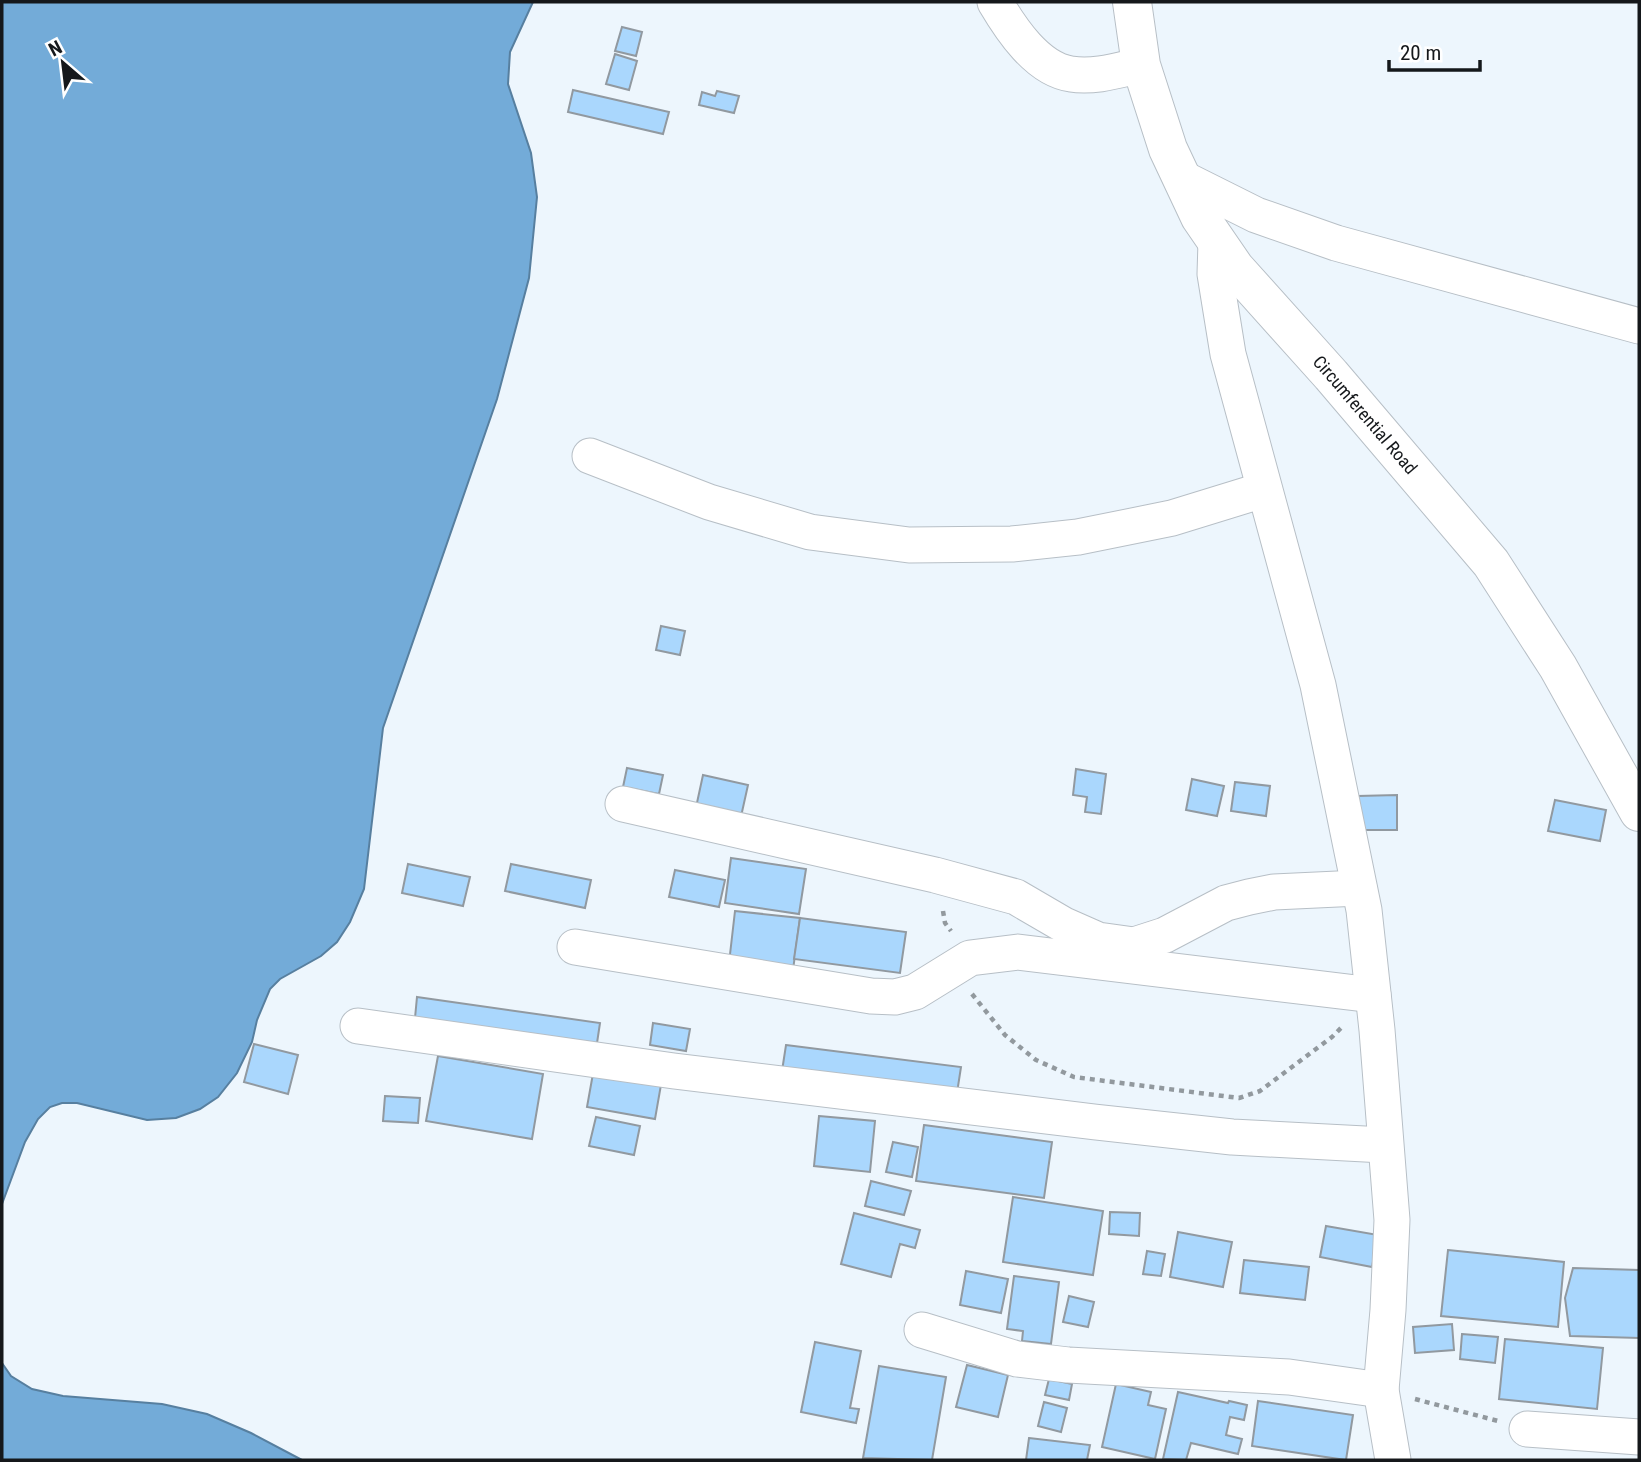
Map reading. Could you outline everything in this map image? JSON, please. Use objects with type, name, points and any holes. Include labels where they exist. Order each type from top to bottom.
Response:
[{"type":"main road","name":"Circumferential Road","points":[[1132,2],[1141,65],[1168,149],[1199,217],[1259,296],[1331,375],[1491,563],[1558,667],[1639,813]]},
{"type":"street","points":[[995,2],[1022,40],[1041,60],[1057,71],[1090,75],[1141,65]]},
{"type":"street","points":[[1182,178],[1256,215],[1336,243],[1639,326]]},
{"type":"street","points":[[1216,242],[1215,274],[1228,354],[1318,685],[1364,910],[1392,1220],[1381,1390],[1393,1460]]},
{"type":"street","points":[[590,456],[709,502],[810,533],[909,545],[1012,544],[1079,537],[1172,517],[1264,490]]},
{"type":"street","points":[[623,804],[935,875],[1016,897],[1064,925],[1098,940],[1134,945],[1165,935],[1226,903],[1249,897],[1274,892],[1359,888]]},
{"type":"street","points":[[575,947],[871,996],[895,997],[915,992],[970,958],[1018,952],[1373,995]]},
{"type":"street","points":[[358,1026],[674,1072],[1081,1120],[1232,1137],[1384,1145]]},
{"type":"street","points":[[922,1330],[1017,1359],[1068,1365],[1289,1377],[1381,1390]]},
{"type":"street","points":[[1527,1429],[1639,1437]]},
{"type":"path","points":[[935,875],[945,923],[970,958],[972,996],[1005,1035],[1036,1060],[1074,1077],[1238,1098],[1260,1091],[1332,1037],[1373,995]]},
{"type":"path","points":[[1381,1390],[1527,1429]]},
{"type":"water","points":[[2,2],[533,2],[510,52],[508,84],[531,153],[537,197],[529,278],[497,399],[383,728],[364,889],[350,922],[337,942],[321,956],[280,979],[270,989],[257,1020],[252,1042],[237,1073],[218,1097],[200,1109],[176,1118],[147,1120],[77,1103],[62,1103],[50,1107],[38,1119],[25,1142],[2,1204]]},
{"type":"water","points":[[2,1363],[11,1376],[32,1389],[63,1396],[162,1404],[207,1414],[302,1460],[2,1460]]},
{"type":"building","points":[[622,27],[642,32],[636,56],[615,51]]},
{"type":"building","points":[[615,54],[637,61],[629,90],[606,84]]},
{"type":"building","points":[[573,90],[669,112],[663,134],[568,112]]},
{"type":"building","points":[[717,91],[739,96],[734,113],[699,105],[702,92],[715,96]]},
{"type":"building","points":[[661,626],[685,631],[680,655],[656,650]]},
{"type":"building","points":[[627,768],[663,775],[659,794],[623,787]]},
{"type":"building","points":[[1076,769],[1106,774],[1101,814],[1085,812],[1087,797],[1073,795]]},
{"type":"building","points":[[703,775],[748,785],[740,821],[695,812]]},
{"type":"building","points":[[1192,779],[1224,786],[1217,816],[1186,810]]},
{"type":"building","points":[[1235,782],[1270,786],[1266,816],[1231,811]]},
{"type":"building","points":[[1397,795],[1397,830],[1358,830],[1358,796]]},
{"type":"building","points":[[1555,800],[1606,810],[1600,841],[1548,831]]},
{"type":"building","points":[[731,858],[806,869],[799,914],[725,903]]},
{"type":"building","points":[[408,864],[470,877],[463,906],[402,893]]},
{"type":"building","points":[[511,864],[591,880],[585,908],[505,891]]},
{"type":"building","points":[[675,870],[725,880],[719,907],[669,897]]},
{"type":"building","points":[[735,911],[800,918],[793,970],[729,963]]},
{"type":"building","points":[[800,918],[906,932],[900,973],[794,959]]},
{"type":"building","points":[[417,997],[600,1023],[597,1043],[415,1018]]},
{"type":"building","points":[[653,1023],[690,1029],[686,1051],[650,1045]]},
{"type":"building","points":[[254,1044],[298,1055],[288,1094],[244,1082]]},
{"type":"building","points":[[786,1045],[961,1067],[957,1093],[782,1071]]},
{"type":"building","points":[[438,1056],[543,1074],[532,1139],[426,1121]]},
{"type":"building","points":[[594,1068],[662,1079],[655,1119],[587,1107]]},
{"type":"building","points":[[385,1096],[420,1098],[418,1123],[383,1121]]},
{"type":"building","points":[[819,1116],[875,1121],[870,1172],[814,1166]]},
{"type":"building","points":[[596,1117],[640,1126],[634,1155],[589,1146]]},
{"type":"building","points":[[924,1125],[1052,1142],[1044,1198],[916,1181]]},
{"type":"building","points":[[893,1142],[918,1147],[912,1177],[886,1172]]},
{"type":"building","points":[[871,1181],[911,1191],[904,1215],[865,1206]]},
{"type":"building","points":[[1013,1197],[1103,1211],[1093,1275],[1003,1262]]},
{"type":"building","points":[[1110,1212],[1140,1213],[1139,1236],[1109,1234]]},
{"type":"building","points":[[854,1213],[920,1230],[915,1248],[900,1244],[891,1277],[841,1264]]},
{"type":"building","points":[[1326,1226],[1378,1235],[1372,1267],[1320,1257]]},
{"type":"building","points":[[1178,1232],[1232,1242],[1223,1287],[1170,1277]]},
{"type":"building","points":[[1448,1250],[1564,1262],[1558,1327],[1441,1316]]},
{"type":"building","points":[[1147,1251],[1165,1254],[1161,1276],[1143,1274]]},
{"type":"building","points":[[1244,1260],[1309,1267],[1305,1300],[1240,1293]]},
{"type":"building","points":[[1573,1268],[1639,1270],[1639,1338],[1570,1336],[1565,1298]]},
{"type":"building","points":[[966,1271],[1008,1279],[1001,1313],[960,1305]]},
{"type":"building","points":[[1014,1276],[1059,1282],[1051,1344],[1022,1341],[1023,1331],[1007,1329]]},
{"type":"building","points":[[1069,1296],[1094,1302],[1088,1327],[1063,1322]]},
{"type":"building","points":[[1452,1324],[1454,1350],[1415,1353],[1413,1327]]},
{"type":"building","points":[[1462,1334],[1498,1337],[1495,1363],[1460,1359]]},
{"type":"building","points":[[1505,1339],[1603,1348],[1597,1409],[1499,1399]]},
{"type":"building","points":[[815,1342],[861,1351],[850,1408],[859,1409],[856,1423],[801,1412]]},
{"type":"building","points":[[967,1365],[1008,1375],[998,1417],[956,1407]]},
{"type":"building","points":[[879,1366],[946,1377],[932,1460],[863,1458]]},
{"type":"building","points":[[1049,1379],[1072,1384],[1069,1400],[1045,1395]]},
{"type":"building","points":[[1116,1384],[1151,1392],[1148,1405],[1166,1409],[1155,1459],[1102,1447]]},
{"type":"building","points":[[1178,1392],[1247,1405],[1244,1420],[1230,1417],[1226,1435],[1242,1439],[1238,1454],[1191,1443],[1186,1460],[1163,1459]]},
{"type":"building","points":[[1258,1401],[1353,1415],[1346,1460],[1252,1446]]},
{"type":"building","points":[[1044,1402],[1067,1408],[1061,1432],[1038,1426]]},
{"type":"building","points":[[1029,1438],[1090,1445],[1087,1460],[1026,1460]]}]
